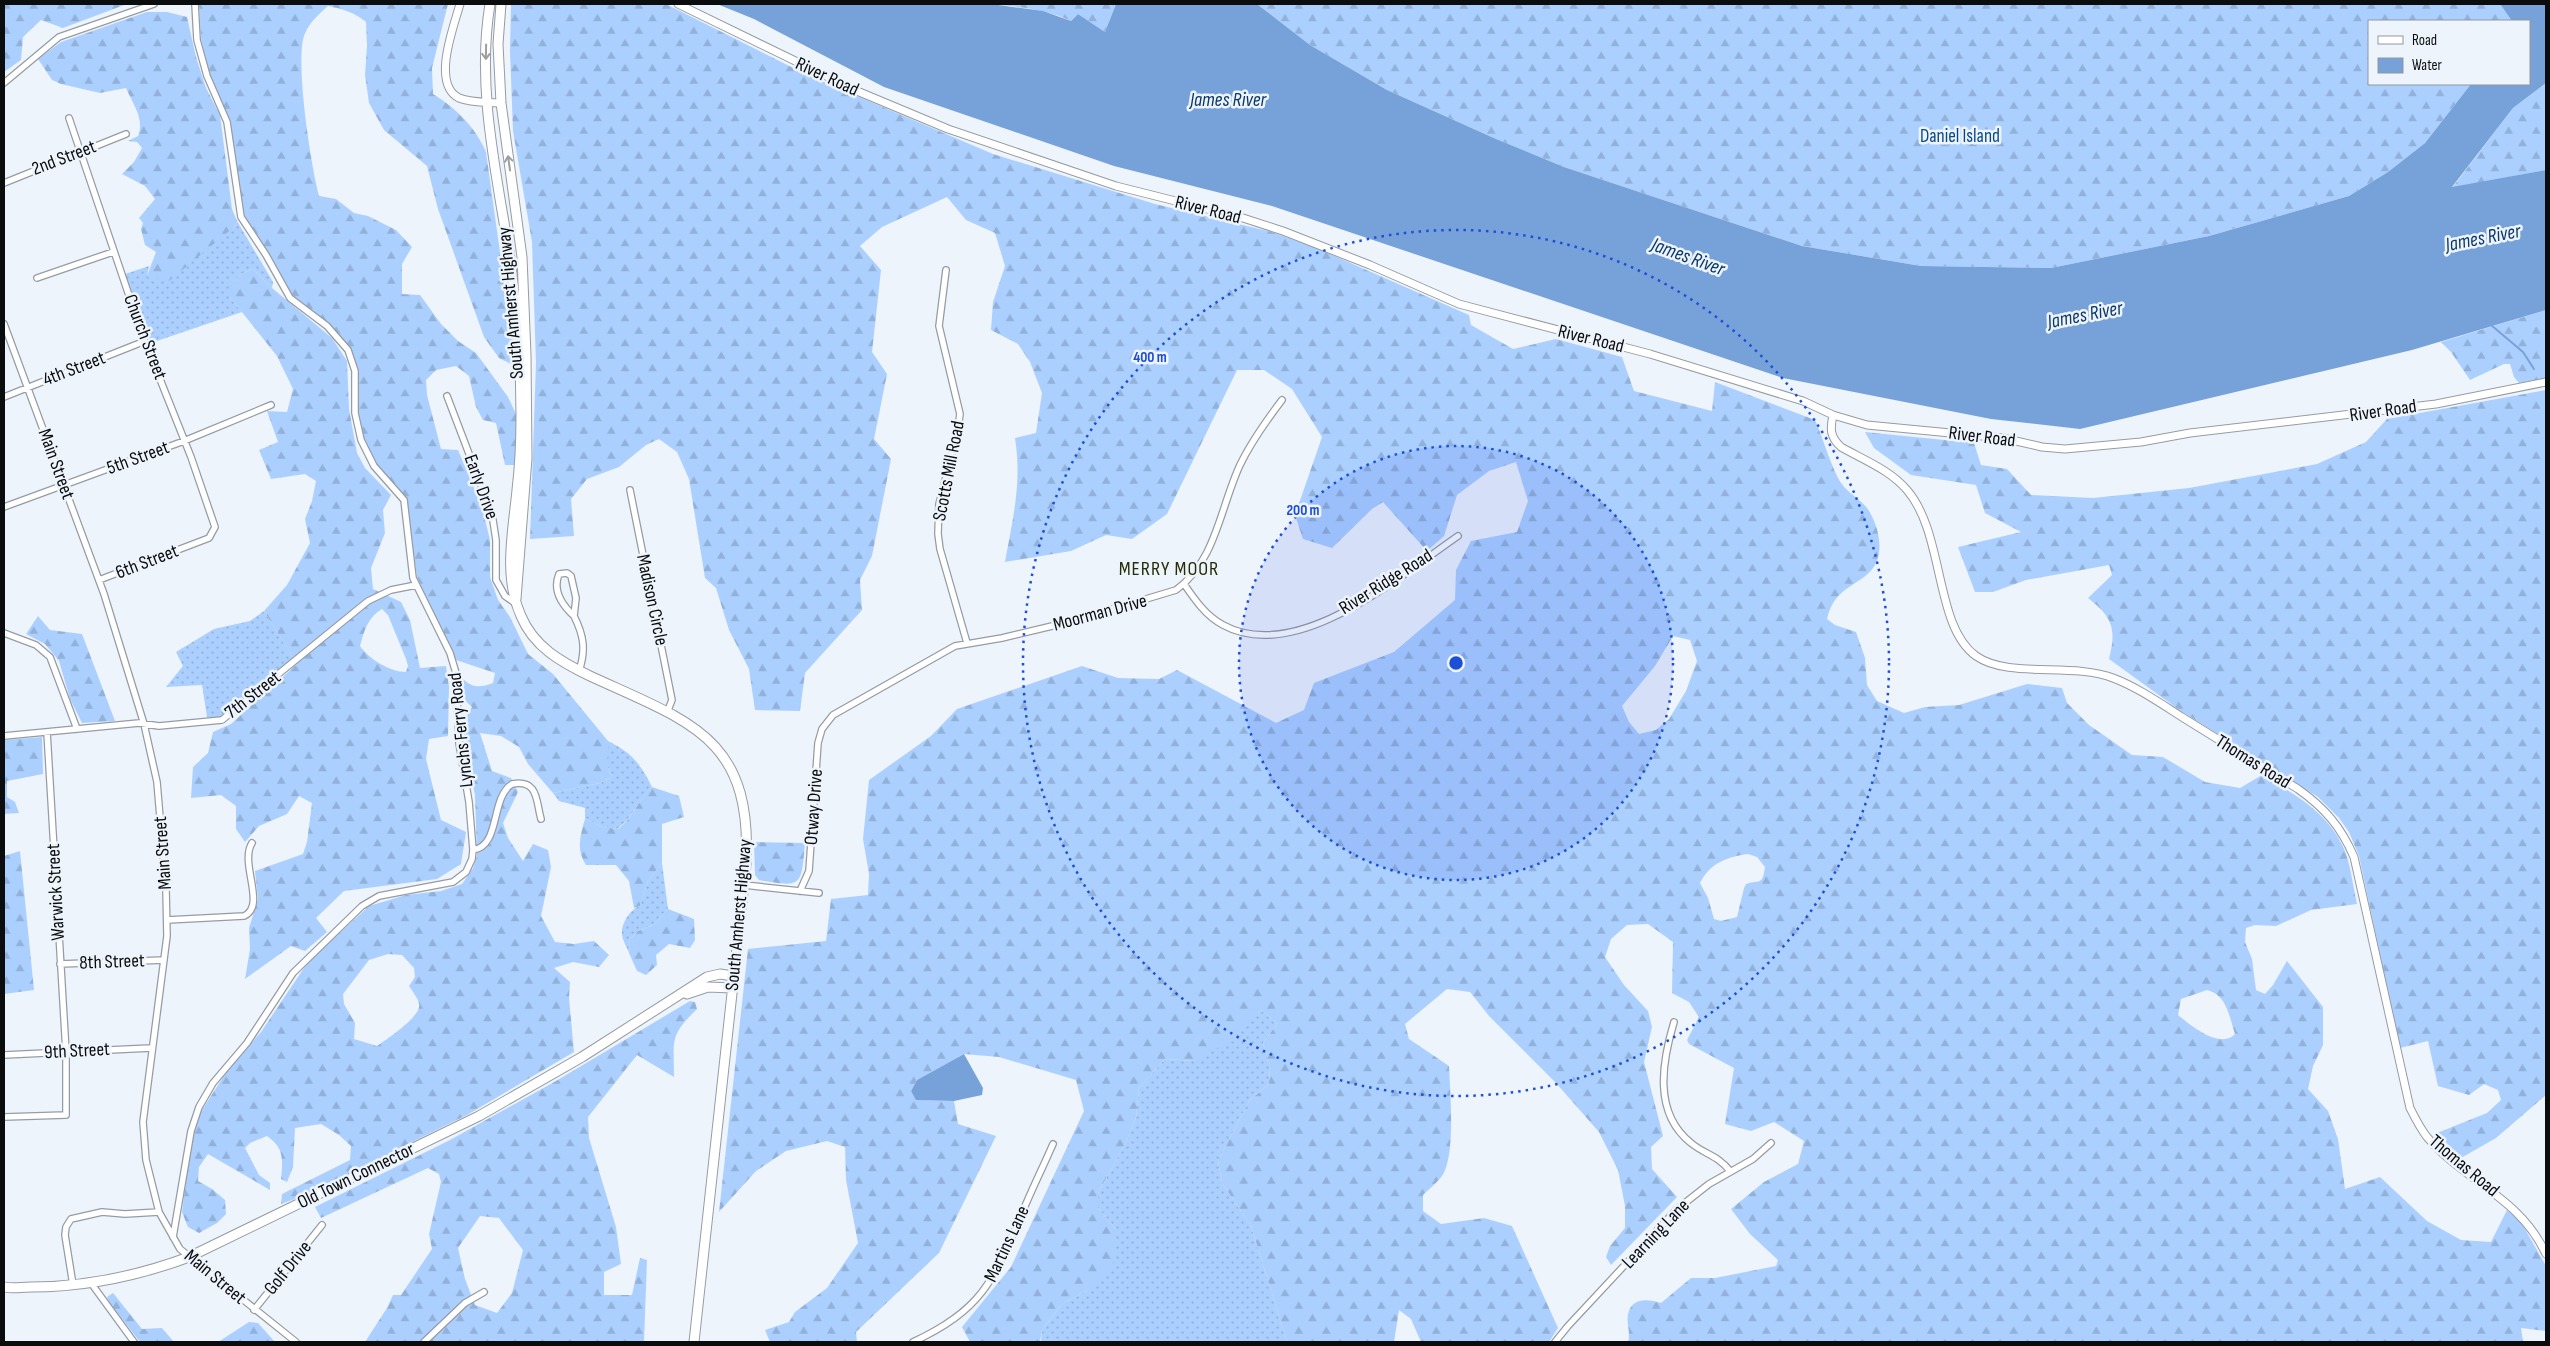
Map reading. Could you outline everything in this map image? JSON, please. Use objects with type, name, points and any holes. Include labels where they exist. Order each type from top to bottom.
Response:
[{"type":"main road","name":"South Amherst Highway","points":[[490,4],[486,34],[488,102],[510,262],[518,344],[520,450],[510,579],[515,603],[527,629],[549,654],[578,671],[668,710],[693,726],[713,744],[729,766],[741,790],[747,824],[744,885],[694,1342]]},
{"type":"main road","name":"South Amherst Highway","points":[[501,4],[498,44],[501,103],[522,257],[526,336],[526,458],[515,603]]},
{"type":"main road","name":"Old Town Connector","points":[[6,1289],[91,1283],[140,1273],[189,1257],[479,1116],[575,1061],[678,998],[708,977],[720,974],[733,976]]},
{"type":"main road","name":"Old Town Connector","points":[[678,998],[708,987],[732,988]]},
{"type":"street","points":[[4,83],[59,37],[154,4]]},
{"type":"street","name":"Lynchs Ferry Road","points":[[173,1237],[191,1131],[199,1107],[213,1083],[247,1043],[293,973],[362,906],[378,896],[453,882],[466,872],[472,859],[473,850],[469,802],[459,743],[453,661],[416,585],[411,566],[404,500],[374,466],[361,440],[355,413],[355,370],[348,350],[327,326],[290,298],[266,255],[241,217],[227,122],[207,76],[197,40],[196,4]]},
{"type":"street","points":[[460,4],[446,60],[448,86],[458,97],[501,103]]},
{"type":"street","name":"River Road","points":[[678,4],[857,91],[948,129],[1116,186],[1227,214],[1283,231],[1370,264],[1459,304],[1650,354],[1803,401],[1833,415],[1867,425],[1994,437],[2065,449],[2428,405],[2546,382]]},
{"type":"street","name":"Church Street","points":[[69,118],[113,252],[215,527],[209,538],[195,544]]},
{"type":"street","name":"2nd Street","points":[[4,183],[126,134]]},
{"type":"street","points":[[38,278],[113,252]]},
{"type":"street","name":"Scotts Mill Road","points":[[946,270],[939,326],[960,414],[957,435],[939,504],[938,534],[967,643]]},
{"type":"street","name":"Main Street","points":[[4,324],[99,580],[144,724],[160,804],[167,920],[164,960],[144,1105],[144,1141],[159,1212],[180,1249],[296,1342]]},
{"type":"street","name":"4th Street","points":[[4,397],[145,341]]},
{"type":"street","name":"Early Drive","points":[[447,396],[492,514],[496,540],[496,580],[505,596],[515,603]]},
{"type":"street","name":"Moorman Drive","points":[[826,722],[833,715],[944,651],[967,643],[1002,638],[1069,622],[1165,595],[1184,584],[1197,569],[1212,542],[1234,480],[1249,449],[1282,400]]},
{"type":"street","name":"5th Street","points":[[4,507],[184,441],[271,405]]},
{"type":"street","name":"Thomas Road","points":[[1833,415],[1830,430],[1834,441],[1841,448],[1891,476],[1907,490],[1920,508],[1932,539],[1949,612],[1962,640],[1974,655],[2001,666],[2090,671],[2124,682],[2298,789],[2335,821],[2345,835],[2354,857],[2410,1108],[2419,1126],[2436,1146],[2520,1214],[2546,1254]]},
{"type":"street","name":"Madison Circle","points":[[630,490],[672,700],[668,710]]},
{"type":"street","name":"River Ridge Road","points":[[1184,584],[1204,612],[1222,625],[1248,634],[1278,635],[1321,621],[1363,601],[1458,536]]},
{"type":"street","name":"6th Street","points":[[99,580],[195,544]]},
{"type":"street","points":[[574,616],[576,598],[571,576],[567,573],[559,574],[556,582],[557,594],[574,616],[581,630],[585,653],[578,671]]},
{"type":"street","name":"7th Street","points":[[4,736],[77,728],[144,724],[159,726],[222,720],[368,601],[391,590],[416,585]]},
{"type":"street","points":[[4,633],[36,645],[50,657],[77,728]]},
{"type":"street","name":"Otway Drive","points":[[800,891],[809,871],[818,743],[826,722]]},
{"type":"street","name":"Warwick Street","points":[[4,1117],[66,1115],[66,1052],[47,732]]},
{"type":"street","points":[[473,850],[480,849],[486,843],[501,799],[505,790],[512,784],[527,786],[536,794],[541,819]]},
{"type":"street","points":[[167,920],[244,916],[249,914],[254,905],[248,852],[252,843]]},
{"type":"street","points":[[744,885],[819,893]]},
{"type":"street","name":"8th Street","points":[[60,964],[164,960]]},
{"type":"street","points":[[1674,1022],[1664,1054],[1665,1101],[1674,1124],[1681,1135],[1693,1145],[1723,1161],[1730,1171]]},
{"type":"street","name":"9th Street","points":[[4,1055],[151,1048]]},
{"type":"street","name":"Learning Lane","points":[[1555,1342],[1676,1210],[1730,1171],[1754,1159],[1771,1142]]},
{"type":"street","name":"Martins Lane","points":[[913,1342],[966,1310],[986,1289],[1001,1264],[1053,1144]]},
{"type":"street","points":[[73,1285],[65,1235],[66,1227],[72,1219],[102,1212],[125,1214],[159,1212]]},
{"type":"street","name":"Golf Drive","points":[[254,1310],[322,1225]]},
{"type":"street","points":[[91,1283],[134,1342]]},
{"type":"street","points":[[424,1342],[465,1303],[484,1292]]},
{"type":"green space","points":[[4,4],[127,4],[63,28],[41,20],[23,37],[21,60],[4,72]]},
{"type":"green space","points":[[199,4],[448,4],[432,68],[433,94],[464,119],[477,135],[486,152],[510,324],[514,359],[511,364],[499,358],[484,337],[438,209],[427,166],[384,130],[369,103],[365,75],[366,22],[348,11],[328,6],[309,25],[305,33],[301,65],[308,138],[319,196],[336,199],[354,213],[368,216],[396,230],[412,247],[402,264],[402,294],[420,295],[441,324],[458,341],[476,353],[508,397],[517,416],[516,465],[505,465],[496,423],[483,420],[476,407],[469,376],[456,366],[436,370],[426,380],[427,395],[441,449],[458,450],[482,507],[490,540],[490,577],[498,600],[510,617],[528,654],[553,674],[608,741],[608,768],[612,777],[600,783],[553,793],[528,764],[519,747],[501,736],[480,733],[492,771],[511,778],[518,792],[503,823],[508,838],[523,861],[533,844],[548,850],[551,867],[541,916],[555,942],[574,944],[594,941],[609,955],[599,967],[573,962],[554,968],[570,982],[569,998],[574,1052],[467,1115],[300,1197],[281,1204],[282,1194],[350,1160],[351,1146],[339,1135],[321,1124],[295,1128],[293,1167],[287,1182],[281,1179],[281,1154],[273,1140],[267,1136],[250,1143],[245,1148],[259,1175],[270,1183],[270,1190],[208,1154],[199,1167],[198,1181],[212,1189],[225,1200],[226,1214],[217,1223],[199,1233],[188,1227],[182,1212],[190,1149],[200,1113],[229,1068],[261,1032],[308,962],[369,906],[406,895],[441,891],[462,884],[473,868],[477,856],[475,795],[462,737],[463,722],[472,707],[464,698],[461,683],[462,678],[469,684],[488,685],[493,683],[495,673],[456,660],[417,577],[407,499],[377,465],[364,439],[358,412],[358,370],[351,349],[329,324],[293,296],[269,253],[244,216],[230,122],[210,75],[201,39]],"holes":[[[388,954],[402,955],[414,968],[415,977],[409,986],[419,1004],[415,1015],[403,1027],[377,1046],[354,1039],[355,1023],[344,1004],[343,994],[369,960]]]},
{"type":"green space","points":[[511,4],[666,4],[803,73],[993,154],[1155,204],[1272,232],[1321,250],[1469,315],[1471,325],[1513,349],[1556,339],[1622,357],[1634,391],[1712,411],[1715,382],[1815,420],[1839,479],[1847,490],[1867,508],[1874,520],[1878,534],[1879,549],[1876,563],[1871,571],[1836,598],[1827,619],[1835,625],[1856,632],[1865,658],[1867,685],[1877,701],[1904,713],[1925,707],[1959,705],[2027,684],[2062,688],[2067,703],[2089,725],[2132,755],[2163,757],[2205,782],[2240,788],[2262,775],[2310,806],[2330,826],[2345,851],[2357,904],[2311,910],[2276,926],[2255,925],[2246,928],[2245,942],[2252,959],[2256,990],[2265,994],[2273,985],[2287,961],[2323,1007],[2323,1045],[2313,1066],[2308,1089],[2328,1111],[2338,1139],[2345,1189],[2380,1177],[2427,1221],[2461,1240],[2491,1242],[2507,1210],[2521,1222],[2546,1266],[2546,1331],[2521,1328],[2523,1342],[1628,1342],[1628,1314],[1630,1308],[1637,1302],[1646,1300],[1661,1303],[1691,1278],[1715,1278],[1776,1266],[1778,1260],[1750,1234],[1731,1209],[1764,1182],[1798,1164],[1804,1141],[1774,1122],[1751,1131],[1725,1124],[1734,1068],[1689,1044],[1687,1040],[1699,1017],[1689,1002],[1672,993],[1673,942],[1648,924],[1627,925],[1611,939],[1605,957],[1624,985],[1648,1011],[1652,1027],[1644,1062],[1663,1136],[1651,1147],[1652,1169],[1677,1197],[1611,1265],[1606,1257],[1610,1246],[1625,1228],[1625,1206],[1618,1170],[1599,1132],[1556,1083],[1489,1016],[1470,992],[1447,989],[1405,1024],[1409,1039],[1449,1066],[1451,1139],[1449,1154],[1442,1176],[1423,1195],[1423,1211],[1441,1224],[1484,1218],[1512,1226],[1558,1328],[1549,1342],[1421,1342],[1411,1319],[1399,1310],[1394,1342],[1287,1342],[1251,1226],[1222,1183],[1218,1161],[1249,1101],[1269,1084],[1270,1065],[1263,1043],[1277,1024],[1261,1010],[1221,1046],[1194,1061],[1165,1059],[1139,1088],[1136,1117],[1128,1138],[1098,1193],[1098,1208],[1116,1230],[1113,1265],[1088,1290],[1062,1304],[1042,1330],[1040,1342],[970,1342],[962,1327],[1011,1267],[1084,1111],[1076,1080],[999,1057],[964,1054],[917,1080],[911,1091],[917,1100],[954,1101],[958,1124],[996,1136],[939,1253],[856,1332],[857,1342],[770,1342],[765,1330],[789,1322],[795,1312],[827,1288],[858,1243],[846,1180],[845,1147],[827,1141],[786,1151],[756,1171],[719,1212],[748,949],[826,941],[831,899],[868,895],[869,874],[863,839],[869,780],[931,736],[957,709],[1082,666],[1118,678],[1159,679],[1177,670],[1276,723],[1304,710],[1314,683],[1394,652],[1455,600],[1456,570],[1471,541],[1517,532],[1528,501],[1516,462],[1489,471],[1457,495],[1444,536],[1427,551],[1383,502],[1372,509],[1332,548],[1303,539],[1295,515],[1322,437],[1292,389],[1264,370],[1237,370],[1167,514],[1132,539],[1106,535],[1071,551],[1005,562],[1014,515],[1017,486],[1018,470],[1015,438],[1036,433],[1042,393],[1030,362],[1018,344],[991,330],[993,302],[1005,266],[995,233],[966,220],[947,197],[882,227],[860,246],[881,270],[872,352],[887,374],[874,439],[891,459],[872,556],[860,580],[862,610],[805,673],[800,711],[755,710],[749,669],[729,630],[716,588],[705,578],[689,479],[677,452],[659,439],[646,445],[619,467],[587,479],[571,499],[574,536],[530,539],[536,363],[532,242],[513,131],[510,51]],"holes":[[[1673,636],[1690,640],[1697,661],[1686,691],[1669,719],[1656,730],[1639,734],[1629,722],[1622,706],[1655,666]],[[1748,854],[1757,857],[1765,867],[1763,877],[1760,881],[1746,884],[1737,917],[1721,921],[1714,919],[1708,898],[1700,883],[1714,866],[1726,859]],[[2207,990],[2219,996],[2229,1013],[2235,1034],[2229,1038],[2221,1039],[2214,1038],[2197,1030],[2178,1015],[2181,999]]]},
{"type":"green space","points":[[978,4],[1116,4],[1105,32],[1078,14],[1071,21],[1038,10]]},
{"type":"green space","name":"Daniel Island","points":[[1257,4],[2500,4],[2511,20],[2368,20],[2368,85],[2470,85],[2425,143],[2388,172],[2349,196],[2209,236],[2051,268],[1921,266],[1802,246],[1564,167],[1387,90],[1310,45]]},
{"type":"green space","points":[[147,12],[167,12],[187,17],[196,57],[206,88],[220,115],[232,209],[237,221],[234,227],[169,281],[147,276],[156,252],[145,245],[141,229],[143,223],[139,218],[155,199],[145,186],[122,174],[134,162],[142,148],[137,142],[128,141],[138,136],[140,124],[137,112],[126,88],[100,93],[61,84],[52,80],[38,59],[61,42]]},
{"type":"green space","points":[[2546,83],[2546,170],[2452,188],[2513,108]]},
{"type":"green space","points":[[237,221],[273,282],[272,288],[253,269],[243,273],[230,284],[230,297],[242,312],[151,343],[125,274],[149,266],[147,276],[234,227]]},
{"type":"green space","points":[[253,269],[272,288],[332,338],[347,361],[349,409],[357,453],[365,468],[391,495],[383,510],[385,533],[371,568],[373,589],[401,602],[410,620],[420,668],[446,666],[449,687],[448,736],[429,739],[426,759],[441,820],[466,832],[461,864],[437,879],[344,891],[316,918],[327,932],[305,951],[291,946],[245,979],[250,949],[249,928],[258,899],[255,871],[303,854],[307,842],[312,803],[299,796],[287,814],[259,826],[245,842],[236,829],[236,806],[221,795],[191,798],[193,767],[208,753],[213,732],[231,724],[297,664],[264,611],[287,585],[310,543],[305,519],[312,501],[316,481],[305,474],[271,479],[259,450],[278,442],[267,411],[287,412],[293,389],[277,356],[230,297],[230,284],[243,273]],"holes":[[[382,609],[388,615],[406,659],[408,666],[406,672],[393,670],[380,664],[360,646],[365,630],[373,616]]]},
{"type":"green space","points":[[2546,310],[2546,378],[2519,383],[2514,377],[2510,364],[2504,364],[2470,380],[2451,352],[2441,342]]},
{"type":"green space","points":[[2546,390],[2546,1095],[2496,1138],[2461,1158],[2437,1133],[2487,1113],[2501,1100],[2498,1090],[2484,1084],[2469,1095],[2438,1086],[2428,1041],[2400,1048],[2359,856],[2349,832],[2339,818],[2318,797],[2178,709],[2109,659],[2112,639],[2110,624],[2103,611],[2088,598],[2112,575],[2109,565],[2026,580],[1993,592],[1975,592],[1958,547],[2021,532],[1985,513],[1976,485],[1911,475],[1874,448],[1865,432],[1974,443],[1981,465],[2007,469],[2031,495],[2093,498],[2189,488],[2317,464],[2366,442],[2387,419]]},
{"type":"green space","points":[[264,611],[294,659],[219,719],[207,717],[202,685],[166,687],[183,666],[176,652],[214,629],[250,621]]},
{"type":"green space","points":[[38,616],[50,630],[82,634],[115,721],[82,723],[70,699],[59,661],[45,644],[26,634]]},
{"type":"green space","points":[[42,737],[43,774],[7,781],[7,797],[15,802],[19,813],[4,814],[4,740]]},
{"type":"green space","points":[[608,741],[629,754],[643,771],[652,787],[623,825],[617,829],[603,827],[585,819],[585,808],[559,801],[553,793],[600,783],[612,777],[608,768]]},
{"type":"green space","points":[[652,787],[679,796],[684,817],[662,824],[662,863],[648,881],[640,906],[634,908],[629,881],[616,865],[586,865],[581,854],[580,837],[585,819],[603,827],[618,829],[628,820]]},
{"type":"green space","points":[[754,842],[805,843],[802,868],[797,881],[784,884],[759,880],[755,875]]},
{"type":"green space","points":[[20,851],[34,990],[4,994],[4,856]]},
{"type":"green space","points":[[662,863],[668,909],[653,925],[638,931],[630,939],[629,953],[622,936],[623,926],[627,917],[640,906],[648,881]]},
{"type":"green space","points":[[668,909],[694,919],[695,940],[690,948],[669,944],[656,955],[657,965],[646,975],[637,971],[629,953],[630,939],[638,931],[653,925]]},
{"type":"green space","points":[[690,1001],[695,1002],[697,1009],[682,1026],[675,1039],[674,1077],[637,1055],[588,1117],[589,1138],[616,1227],[621,1264],[604,1272],[604,1295],[632,1295],[640,1258],[647,1260],[644,1342],[365,1342],[393,1295],[401,1295],[432,1249],[429,1234],[441,1182],[439,1174],[428,1168],[321,1218],[315,1207],[450,1140],[556,1081]],"holes":[[[480,1216],[499,1218],[523,1250],[512,1293],[497,1313],[475,1305],[465,1279],[458,1248]]]},
{"type":"green space","points":[[1261,1010],[1277,1024],[1263,1043],[1270,1065],[1269,1084],[1249,1101],[1218,1161],[1222,1183],[1251,1226],[1287,1342],[1041,1342],[1042,1330],[1062,1304],[1088,1290],[1116,1230],[1098,1208],[1098,1193],[1128,1138],[1136,1117],[1139,1088],[1165,1059],[1194,1061]]},
{"type":"green space","points":[[113,1293],[142,1329],[162,1328],[174,1342],[140,1342],[109,1302],[107,1297]]},
{"type":"green space","points":[[249,1322],[258,1323],[275,1342],[218,1342]]},
{"type":"water","name":"James River","points":[[717,4],[991,4],[1043,11],[1071,21],[1078,14],[1105,32],[1116,4],[1257,4],[1310,45],[1387,90],[1564,167],[1802,246],[1921,266],[2051,268],[2209,236],[2349,196],[2388,172],[2425,143],[2470,85],[2530,85],[2530,20],[2511,20],[2500,4],[2546,4],[2546,83],[2513,108],[2452,187],[2546,170],[2546,310],[2412,350],[2080,429],[1991,419],[1783,378],[1272,206],[1114,166],[884,87],[754,19]]},
{"type":"water","points":[[964,1054],[983,1088],[982,1095],[954,1101],[916,1100],[911,1091],[917,1080]]},
{"type":"waterway","points":[[2491,325],[2523,352],[2534,369]]},
{"type":"waterway","points":[[2546,783],[2546,788]]},
{"type":"district","name":"MERRY MOOR","points":[[1169,569]]}]
